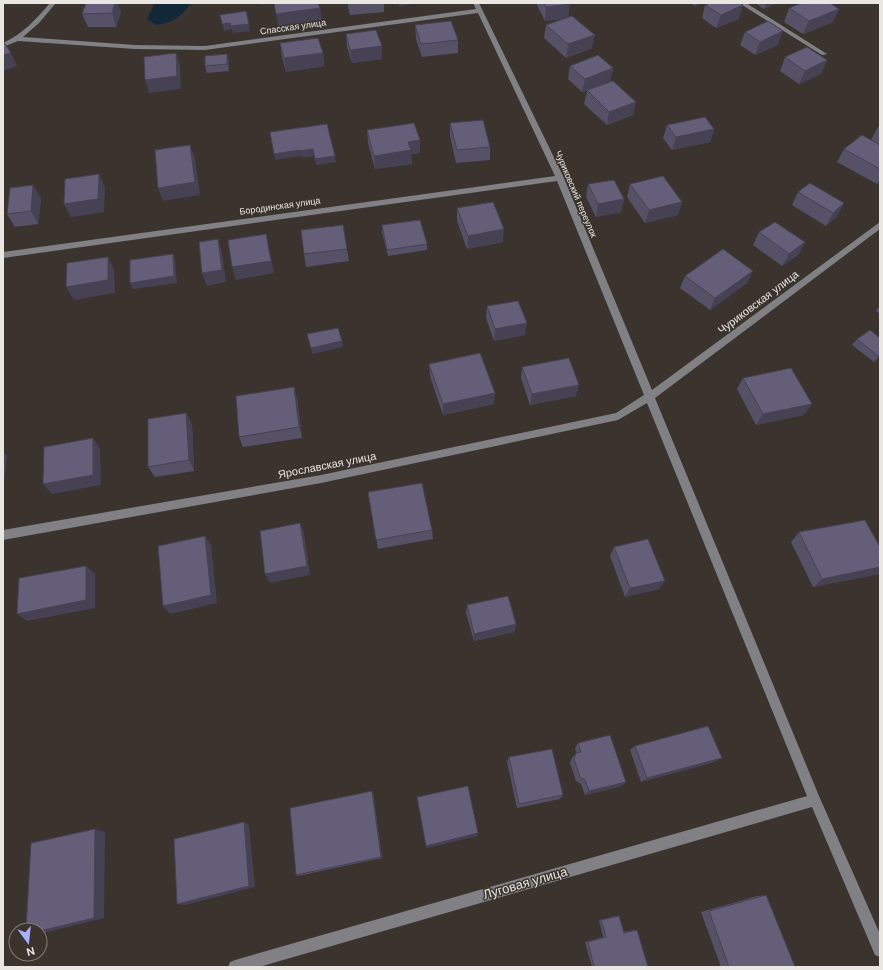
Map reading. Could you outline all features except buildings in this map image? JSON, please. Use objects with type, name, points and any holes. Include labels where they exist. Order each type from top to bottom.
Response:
[{"type":"street","points":[[3,45],[17,39],[38,22],[53,3]]},
{"type":"street","name":"Чуриковский переулок","points":[[476,3],[560,178],[816,800],[879,946]]},
{"type":"street","points":[[742,3],[824,54]]},
{"type":"street","name":"Спасская улица","points":[[17,39],[109,46],[205,48],[479,11]]},
{"type":"street","name":"Бородинская улица","points":[[3,255],[560,178]]},
{"type":"street","name":"Чуриковская улица","points":[[649,397],[880,225]]},
{"type":"street","name":"Ярославская улица","points":[[3,535],[329,478],[618,416],[649,397]]},
{"type":"street","name":"Луговая улица","points":[[235,967],[816,800]]},
{"type":"water","points":[[155,3],[191,3],[184,12],[176,18],[156,25],[147,19]]}]
